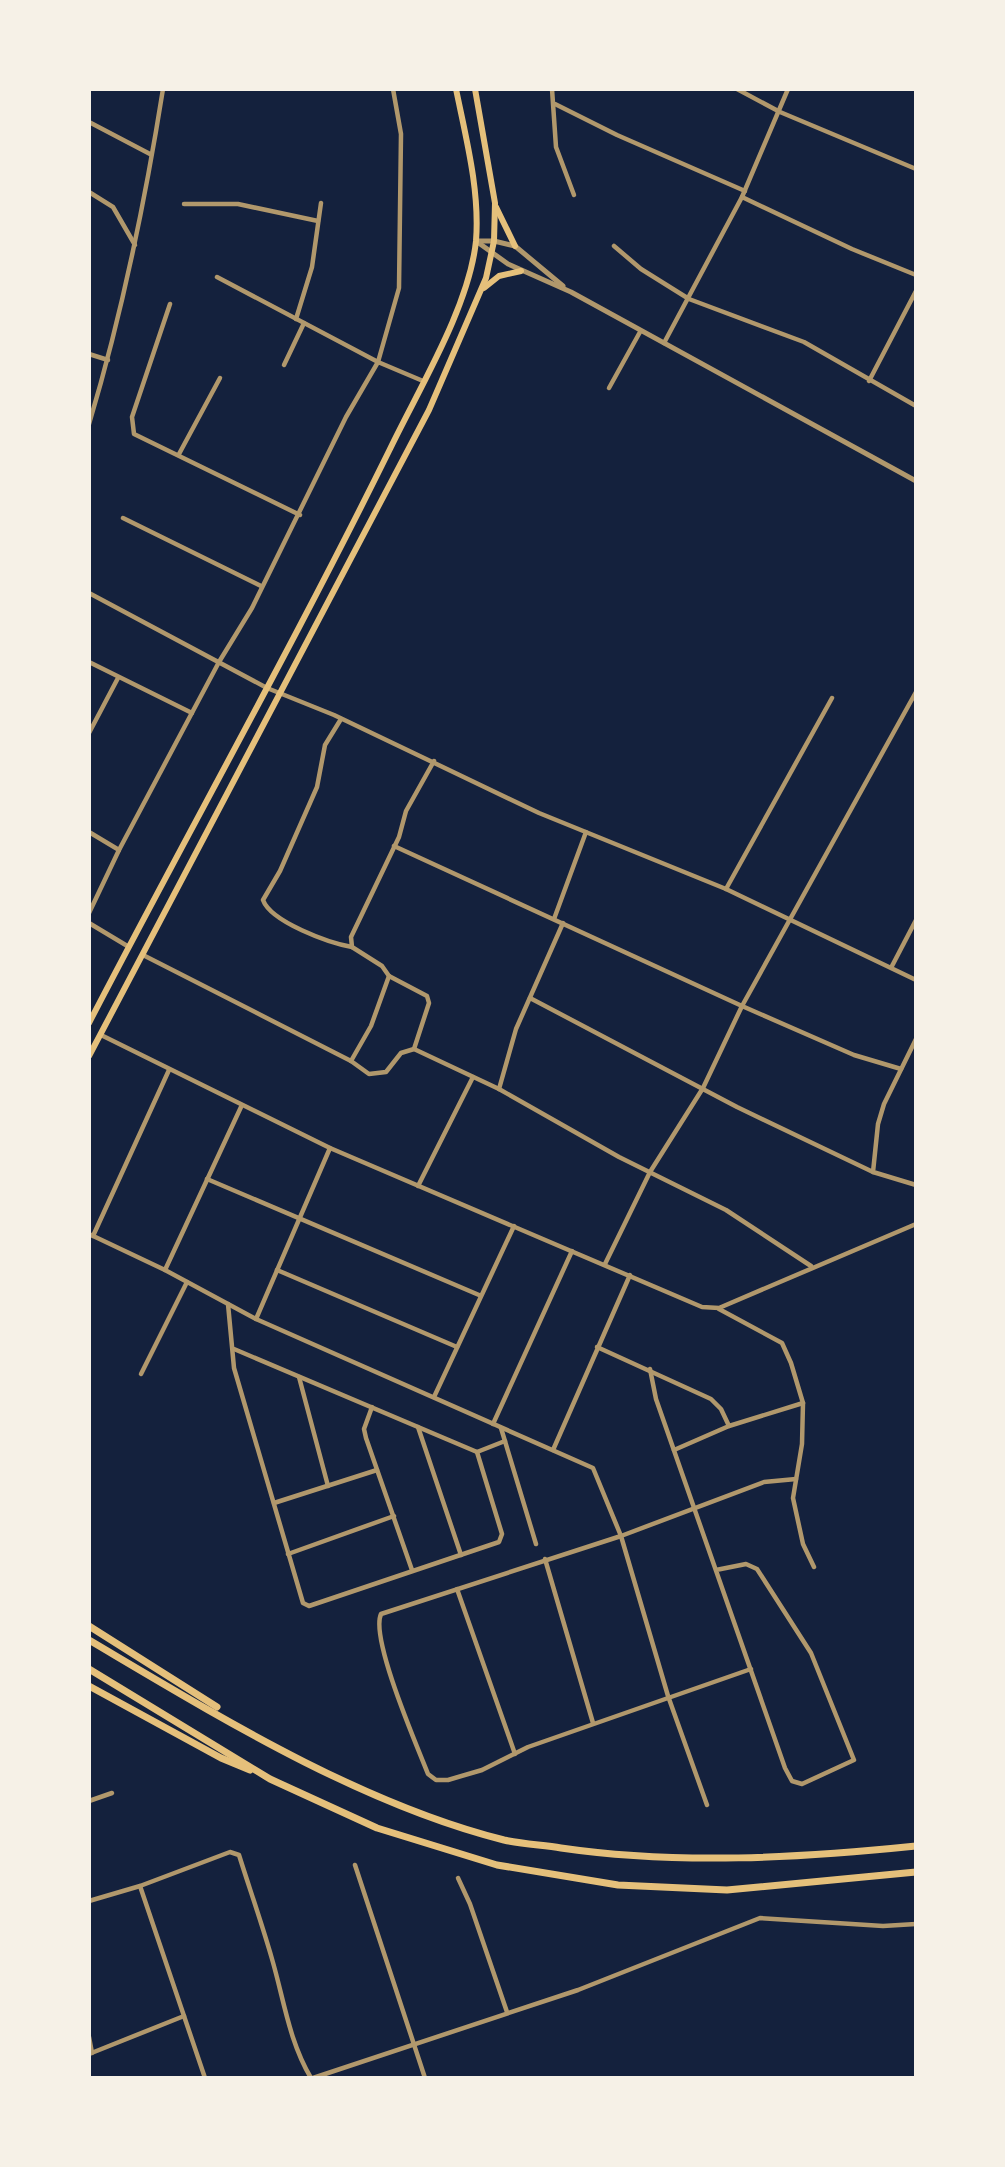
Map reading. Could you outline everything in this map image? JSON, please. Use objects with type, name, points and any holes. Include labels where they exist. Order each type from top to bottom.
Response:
[{"type":"highway","points":[[89,1626],[261,1737]]},
{"type":"highway","points":[[89,1640],[261,1737],[393,1803],[504,1840],[618,1857],[722,1858],[916,1846]]},
{"type":"highway","points":[[89,1670],[270,1779]]},
{"type":"highway","points":[[89,1686],[220,1758],[377,1828],[423,1845],[497,1865],[618,1885],[727,1890],[916,1872]]},
{"type":"main road","points":[[89,1023],[267,688],[423,381],[467,282],[475,241],[475,200],[456,89]]},
{"type":"main road","points":[[89,1056],[429,410],[480,292],[494,241],[495,203],[475,89]]},
{"type":"main road","points":[[495,203],[515,246]]},
{"type":"main road","points":[[480,292],[499,276],[521,271]]},
{"type":"street","points":[[89,424],[108,360],[135,245],[163,89]]},
{"type":"street","points":[[89,913],[119,850],[300,515],[346,417],[378,362],[399,288],[401,134],[393,89]]},
{"type":"street","points":[[737,89],[780,112],[916,169]]},
{"type":"street","points":[[664,343],[745,191],[788,89]]},
{"type":"street","points":[[553,91],[556,147],[574,195]]},
{"type":"street","points":[[555,104],[617,135],[745,191]]},
{"type":"street","points":[[89,122],[151,155]]},
{"type":"street","points":[[89,192],[113,208],[135,245]]},
{"type":"street","points":[[742,197],[852,249],[916,275]]},
{"type":"street","points":[[296,319],[312,267],[321,203]]},
{"type":"street","points":[[184,204],[238,204],[318,221]]},
{"type":"street","points":[[475,241],[494,241],[515,246],[570,292]]},
{"type":"street","points":[[475,241],[521,271],[570,292],[916,481]]},
{"type":"street","points":[[614,246],[641,269],[689,299],[804,342],[869,381],[916,405]]},
{"type":"street","points":[[217,277],[378,362],[423,381]]},
{"type":"street","points":[[869,381],[916,291]]},
{"type":"street","points":[[170,304],[131,425],[134,434],[300,515]]},
{"type":"street","points":[[284,365],[304,323]]},
{"type":"street","points":[[609,388],[640,332]]},
{"type":"street","points":[[89,354],[108,360]]},
{"type":"street","points":[[179,454],[220,378]]},
{"type":"street","points":[[123,518],[261,586]]},
{"type":"street","points":[[89,593],[267,688],[434,761],[491,792],[726,889],[916,980]]},
{"type":"street","points":[[89,662],[192,713]]},
{"type":"street","points":[[89,733],[118,678]]},
{"type":"street","points":[[605,1264],[650,1172],[702,1088],[742,1006],[914,702],[916,692]]},
{"type":"street","points":[[726,889],[832,698]]},
{"type":"street","points":[[341,719],[325,745],[317,787],[280,872],[263,900],[266,908],[296,926],[334,944],[352,947],[383,966],[389,976],[428,996],[429,1003],[414,1049]]},
{"type":"street","points":[[352,947],[355,928],[394,846],[406,811],[434,761]]},
{"type":"street","points":[[89,832],[119,850]]},
{"type":"street","points":[[554,919],[586,832]]},
{"type":"street","points":[[394,846],[742,1006],[854,1055],[901,1069]]},
{"type":"street","points":[[892,967],[916,920]]},
{"type":"street","points":[[89,923],[129,947]]},
{"type":"street","points":[[499,1089],[530,998],[563,923]]},
{"type":"street","points":[[143,955],[351,1061],[369,1074],[386,1072],[401,1053],[414,1049],[499,1089],[650,1172],[726,1210],[812,1267]]},
{"type":"street","points":[[351,1061],[371,1027],[389,976]]},
{"type":"street","points":[[530,998],[702,1088],[873,1172],[916,1185]]},
{"type":"street","points":[[100,1035],[241,1107],[330,1148],[702,1307],[719,1308],[782,1343],[803,1403],[802,1444],[793,1498],[803,1544],[814,1567]]},
{"type":"street","points":[[873,1172],[878,1124],[916,1039]]},
{"type":"street","points":[[169,1070],[91,1235],[165,1270],[256,1319],[593,1468],[621,1536],[668,1696],[707,1805]]},
{"type":"street","points":[[418,1186],[473,1077]]},
{"type":"street","points":[[165,1270],[241,1107]]},
{"type":"street","points":[[256,1319],[330,1148]]},
{"type":"street","points":[[207,1180],[480,1295]]},
{"type":"street","points":[[719,1308],[916,1224]]},
{"type":"street","points":[[434,1397],[514,1226]]},
{"type":"street","points":[[493,1424],[572,1251]]},
{"type":"street","points":[[277,1269],[457,1346]]},
{"type":"street","points":[[553,1450],[630,1275]]},
{"type":"street","points":[[141,1374],[187,1282]]},
{"type":"street","points":[[228,1303],[234,1368],[303,1603],[309,1606],[499,1542],[502,1534],[477,1452]]},
{"type":"street","points":[[597,1347],[711,1399],[721,1409],[729,1426]]},
{"type":"street","points":[[234,1349],[477,1452],[505,1441]]},
{"type":"street","points":[[650,1369],[656,1399],[695,1508],[716,1570],[751,1669],[792,1781],[802,1784],[854,1760],[811,1653],[757,1569],[746,1564],[716,1570]]},
{"type":"street","points":[[298,1376],[328,1486]]},
{"type":"street","points":[[674,1450],[729,1426],[803,1403]]},
{"type":"street","points":[[372,1408],[364,1429],[412,1570]]},
{"type":"street","points":[[418,1427],[461,1555]]},
{"type":"street","points":[[501,1427],[536,1544]]},
{"type":"street","points":[[274,1503],[377,1470]]},
{"type":"street","points":[[751,1669],[593,1723],[482,1770],[448,1780],[436,1780],[428,1774],[404,1716],[380,1639],[378,1621],[381,1614],[621,1536],[764,1482],[796,1479]]},
{"type":"street","points":[[288,1554],[394,1516]]},
{"type":"street","points":[[545,1559],[593,1723]]},
{"type":"street","points":[[457,1589],[515,1754]]},
{"type":"street","points":[[89,1801],[112,1793]]},
{"type":"street","points":[[89,1901],[141,1886],[230,1852],[239,1855],[273,1961],[285,2015],[300,2059],[312,2078],[578,1990],[760,1918],[883,1926],[916,1924]]},
{"type":"street","points":[[355,1865],[425,2078]]},
{"type":"street","points":[[458,1878],[470,1904],[507,2012]]},
{"type":"street","points":[[141,1886],[205,2078]]},
{"type":"street","points":[[89,2037],[91,2054],[184,2016]]}]
